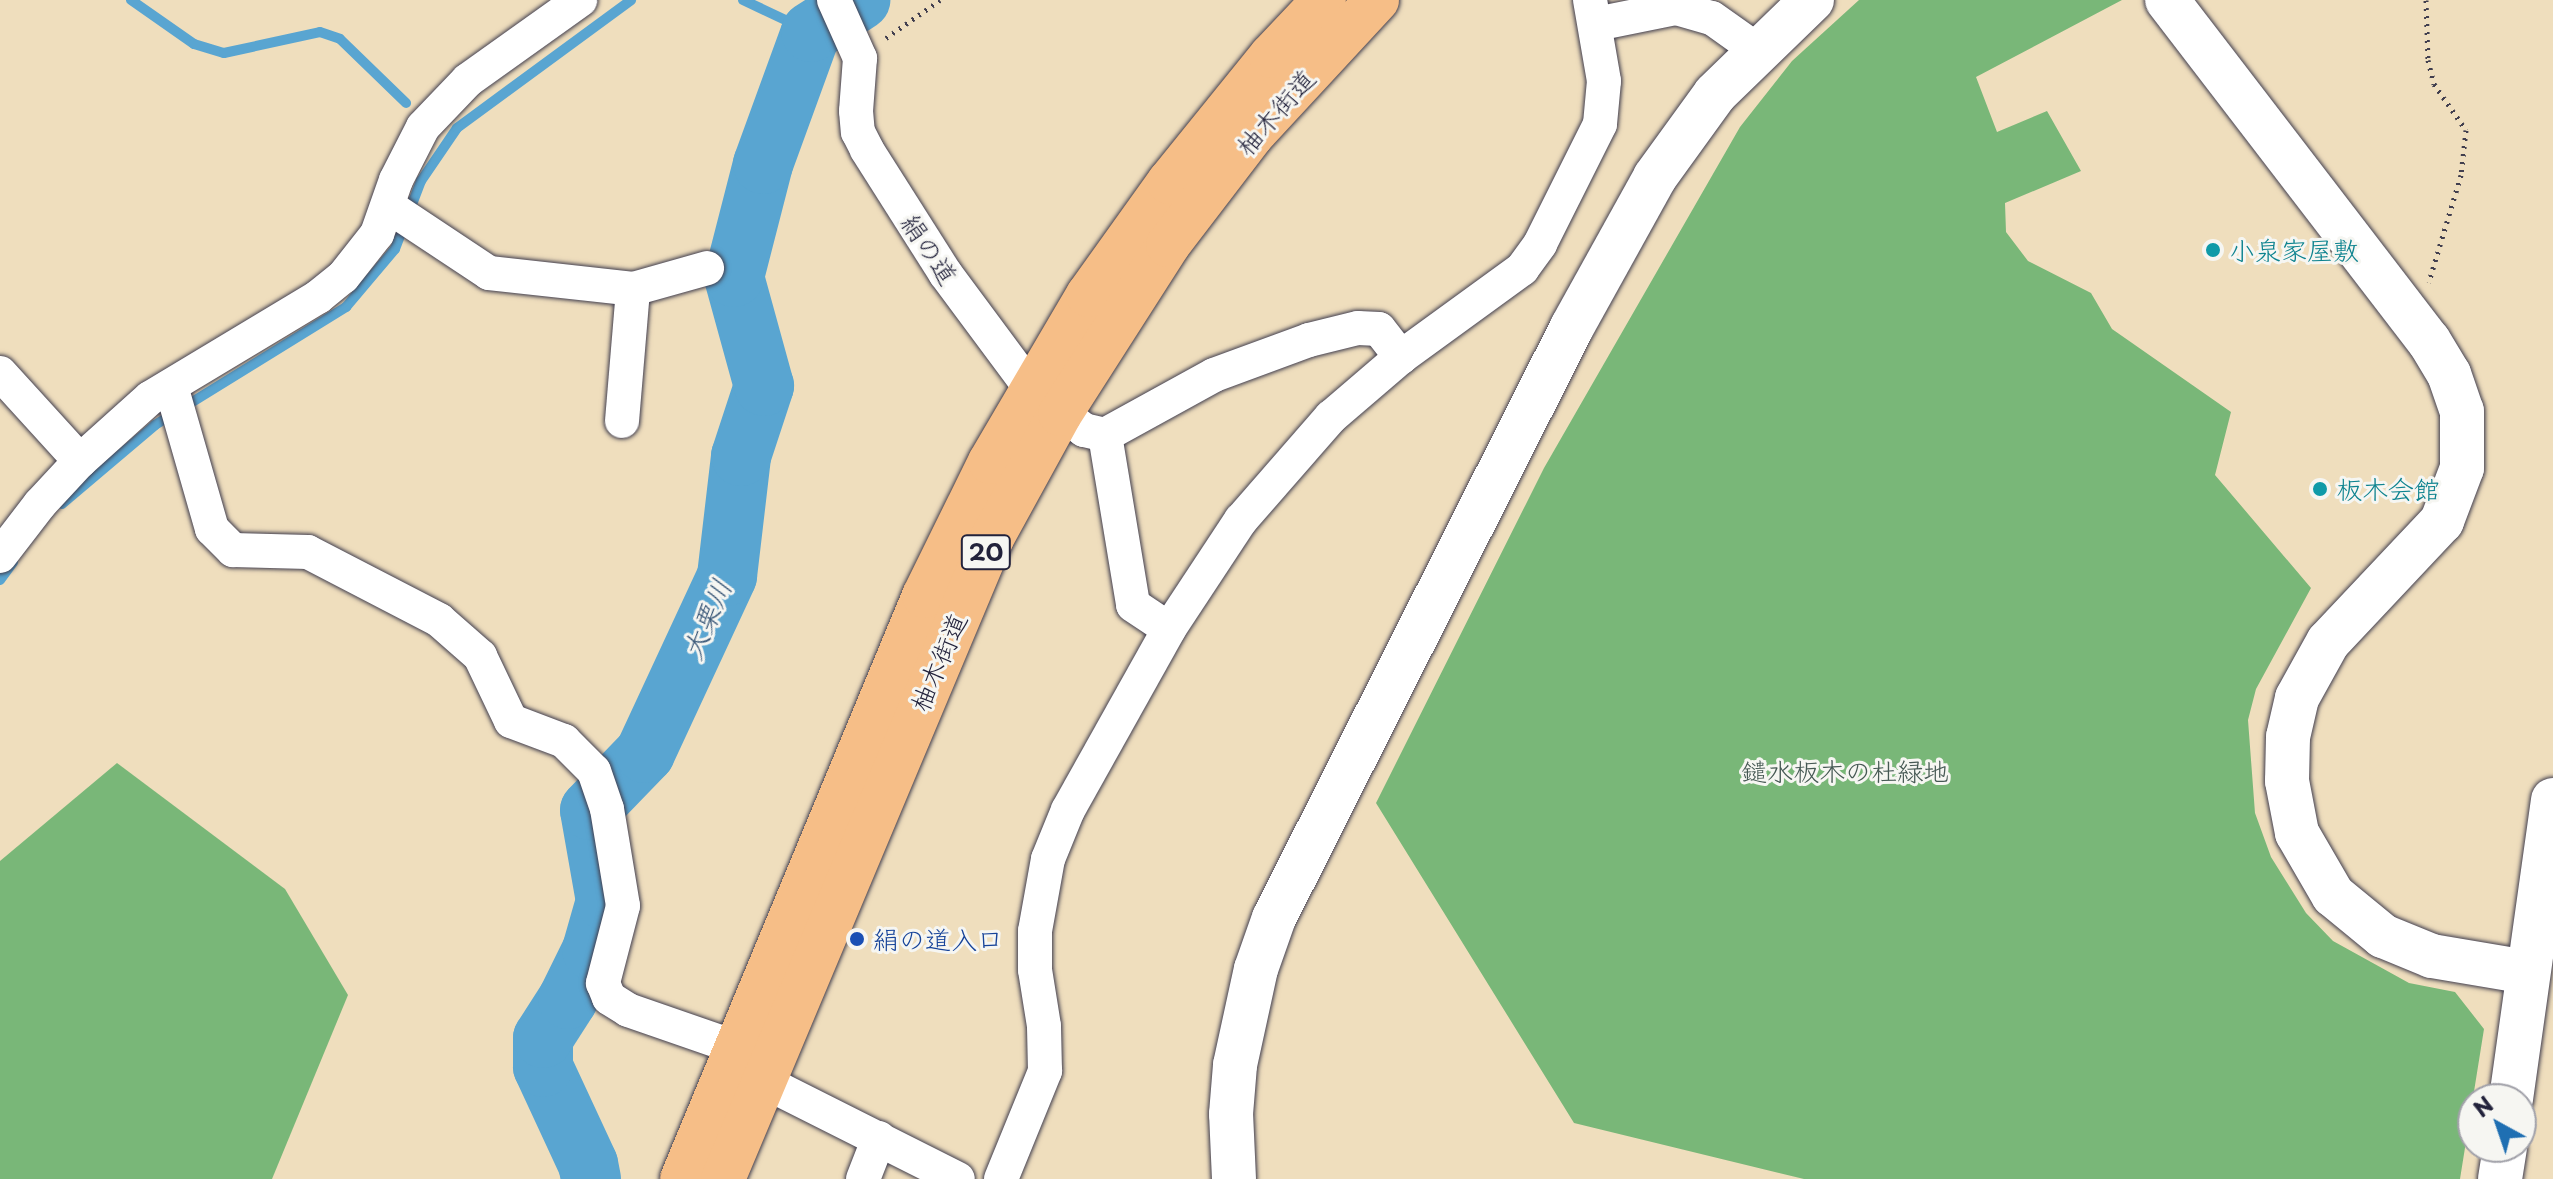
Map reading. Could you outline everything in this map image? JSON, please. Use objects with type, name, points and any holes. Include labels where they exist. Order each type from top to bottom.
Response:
[{"type":"main road","name":"柚木街道","points":[[723,1179],[992,538],[1088,295],[1169,182],[1271,56],[1324,0]]},
{"type":"main road","name":"柚木街道","points":[[682,1179],[924,596],[956,526],[1046,402],[1135,292],[1252,135],[1377,0]]},
{"type":"street","points":[[0,556],[40,504],[80,461],[150,398],[172,388],[318,297],[343,277],[377,234],[396,180],[423,127],[468,80],[580,0]]},
{"type":"street","points":[[834,0],[860,58]]},
{"type":"street","points":[[1234,1179],[1231,1114],[1235,1065],[1256,969],[1274,918],[1612,252],[1679,142],[1715,94],[1812,0]]},
{"type":"street","points":[[2167,0],[2440,358],[2457,391],[2464,429],[2462,468],[2442,521],[2328,642],[2305,679],[2288,737],[2289,800],[2297,833],[2322,880],[2367,925],[2421,953],[2527,972]]},
{"type":"street","points":[[1001,1179],[1045,1071],[1044,1026],[1035,970],[1035,931],[1048,859],[1068,810],[1169,629],[1241,520],[1331,417],[1401,357],[1522,269],[1540,244],[1600,124],[1604,81],[1593,12],[1676,8],[1712,18],[1757,50]]},
{"type":"street","name":"絹の道","points":[[860,58],[856,111],[858,132],[867,150],[945,273],[1046,402]]},
{"type":"street","points":[[389,207],[489,273],[633,289],[707,268]]},
{"type":"street","points":[[622,421],[633,289]]},
{"type":"street","points":[[1046,402],[1084,430],[1105,435],[1214,375],[1309,340],[1358,328],[1379,329],[1401,357]]},
{"type":"street","points":[[0,373],[80,461]]},
{"type":"street","points":[[172,388],[212,529],[233,550],[308,552],[439,620],[480,656],[511,721],[564,741],[594,771],[607,809],[623,906],[605,991],[617,1005],[735,1047],[763,1081],[958,1179]]},
{"type":"street","points":[[1105,435],[1133,605],[1169,629]]},
{"type":"street","points":[[2513,1083],[2553,800]]},
{"type":"street","points":[[863,1179],[879,1138]]},
{"type":"path","points":[[860,58],[940,0]]},
{"type":"path","points":[[2416,325],[2461,175],[2466,130],[2434,84],[2428,60],[2426,0]]},
{"type":"green space","name":"鑓水板木の杜緑地","points":[[1859,0],[2122,0],[1976,77],[1997,132],[2047,111],[2081,171],[2005,203],[2006,232],[2028,261],[2091,293],[2112,329],[2231,412],[2215,475],[2311,588],[2256,689],[2248,720],[2255,813],[2271,857],[2306,913],[2333,941],[2409,983],[2455,992],[2484,1029],[2475,1083],[2457,1083],[2457,1163],[2463,1163],[2460,1179],[1804,1179],[1574,1123],[1376,803],[1544,468],[1740,127],[1792,61]]},
{"type":"green space","points":[[117,763],[285,889],[348,995],[272,1179],[0,1179],[0,861]]},
{"type":"waterway","points":[[131,0],[194,44],[224,53],[320,32],[340,39],[406,103]]},
{"type":"waterway","points":[[62,504],[155,425],[346,307],[395,249],[421,181],[457,128],[631,0]]},
{"type":"waterway","points":[[743,0],[811,32]]},
{"type":"waterway","name":"大栗川","points":[[591,1179],[588,1164],[543,1067],[543,1038],[568,999],[592,950],[606,901],[590,810],[645,753],[727,576],[741,456],[764,386],[734,277],[763,164],[811,32],[860,0]]},
{"type":"waterway","points":[[0,580],[13,562]]},
{"type":"place","name":"小泉家屋敷","points":[[2213,250]]},
{"type":"place","name":"板木会館","points":[[2320,489]]},
{"type":"place","name":"絹の道入口","points":[[857,939]]}]
